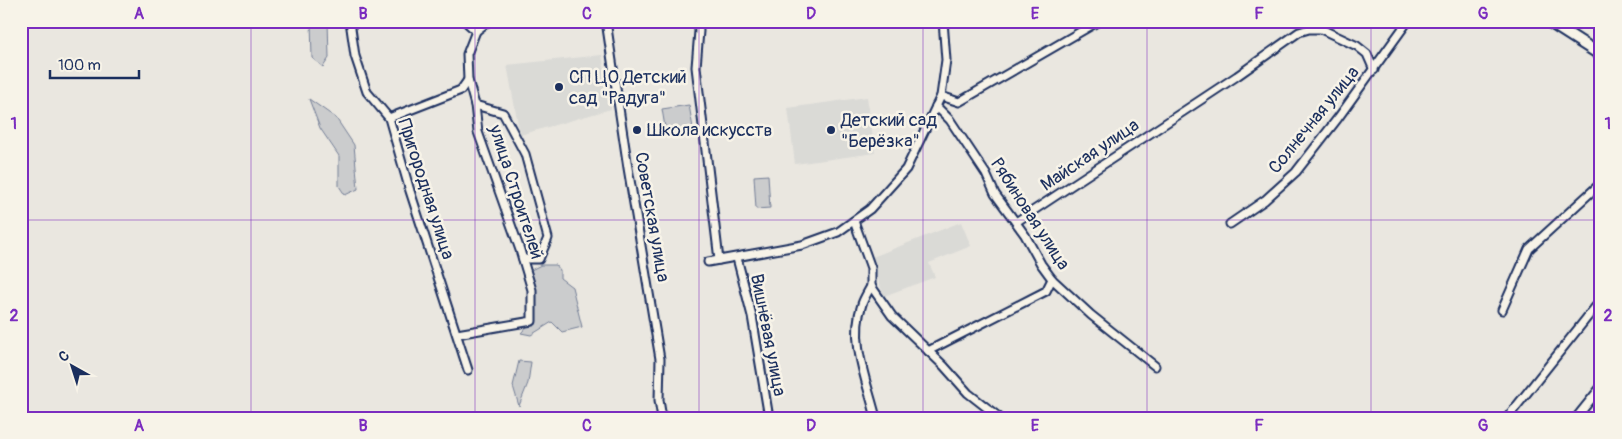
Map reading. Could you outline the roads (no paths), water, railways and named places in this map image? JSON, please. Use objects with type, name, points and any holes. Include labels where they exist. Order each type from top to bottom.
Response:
[{"type":"main road","points":[[1548,21],[1601,56]]},
{"type":"street","name":"Пригородная улица","points":[[350,21],[355,56],[367,92],[389,118],[410,191],[468,370]]},
{"type":"street","points":[[465,21],[476,31],[489,21]]},
{"type":"street","name":"Советская улица","points":[[606,21],[660,359],[659,400],[662,418]]},
{"type":"street","points":[[698,21],[696,67],[719,260]]},
{"type":"street","points":[[708,262],[802,246],[838,232],[870,209],[906,169],[941,96],[946,60],[943,21]]},
{"type":"street","points":[[941,96],[959,102],[1099,21]]},
{"type":"street","name":"Солнечная улица","points":[[1230,224],[1265,200],[1296,172],[1374,70],[1408,21]]},
{"type":"street","name":"Майская улица","points":[[1016,222],[1299,32],[1309,29],[1320,29],[1357,46],[1367,54],[1374,70]]},
{"type":"street","name":"улица Строителей","points":[[457,334],[532,321],[532,290],[523,259],[478,132],[475,105],[468,80],[467,54],[476,31]]},
{"type":"street","points":[[389,118],[461,90],[468,80]]},
{"type":"street","points":[[475,105],[503,113],[525,154],[548,238],[539,259],[523,259]]},
{"type":"street","name":"Рябиновая улица","points":[[936,106],[950,120],[986,174],[995,194],[1025,235],[1041,264],[1052,279],[1091,315],[1155,366]]},
{"type":"street","points":[[1502,310],[1528,249],[1601,183]]},
{"type":"street","points":[[854,221],[871,268],[871,286],[862,303],[857,330],[858,350],[876,418]]},
{"type":"street","name":"Вишнёвая улица","points":[[737,258],[752,316],[769,418]]},
{"type":"street","points":[[928,351],[1046,291],[1052,279]]},
{"type":"street","points":[[871,286],[892,316],[968,393],[1000,418]]},
{"type":"street","points":[[1506,418],[1601,300]]},
{"type":"street","points":[[1576,418],[1601,387]]},
{"type":"place","name":"СП ЦО Детский сад \"Радуга\"","points":[[559,87]]},
{"type":"place","name":"Школа искусств","points":[[637,130]]},
{"type":"place","name":"Детский сад \"Берёзка\"","points":[[831,130]]}]
